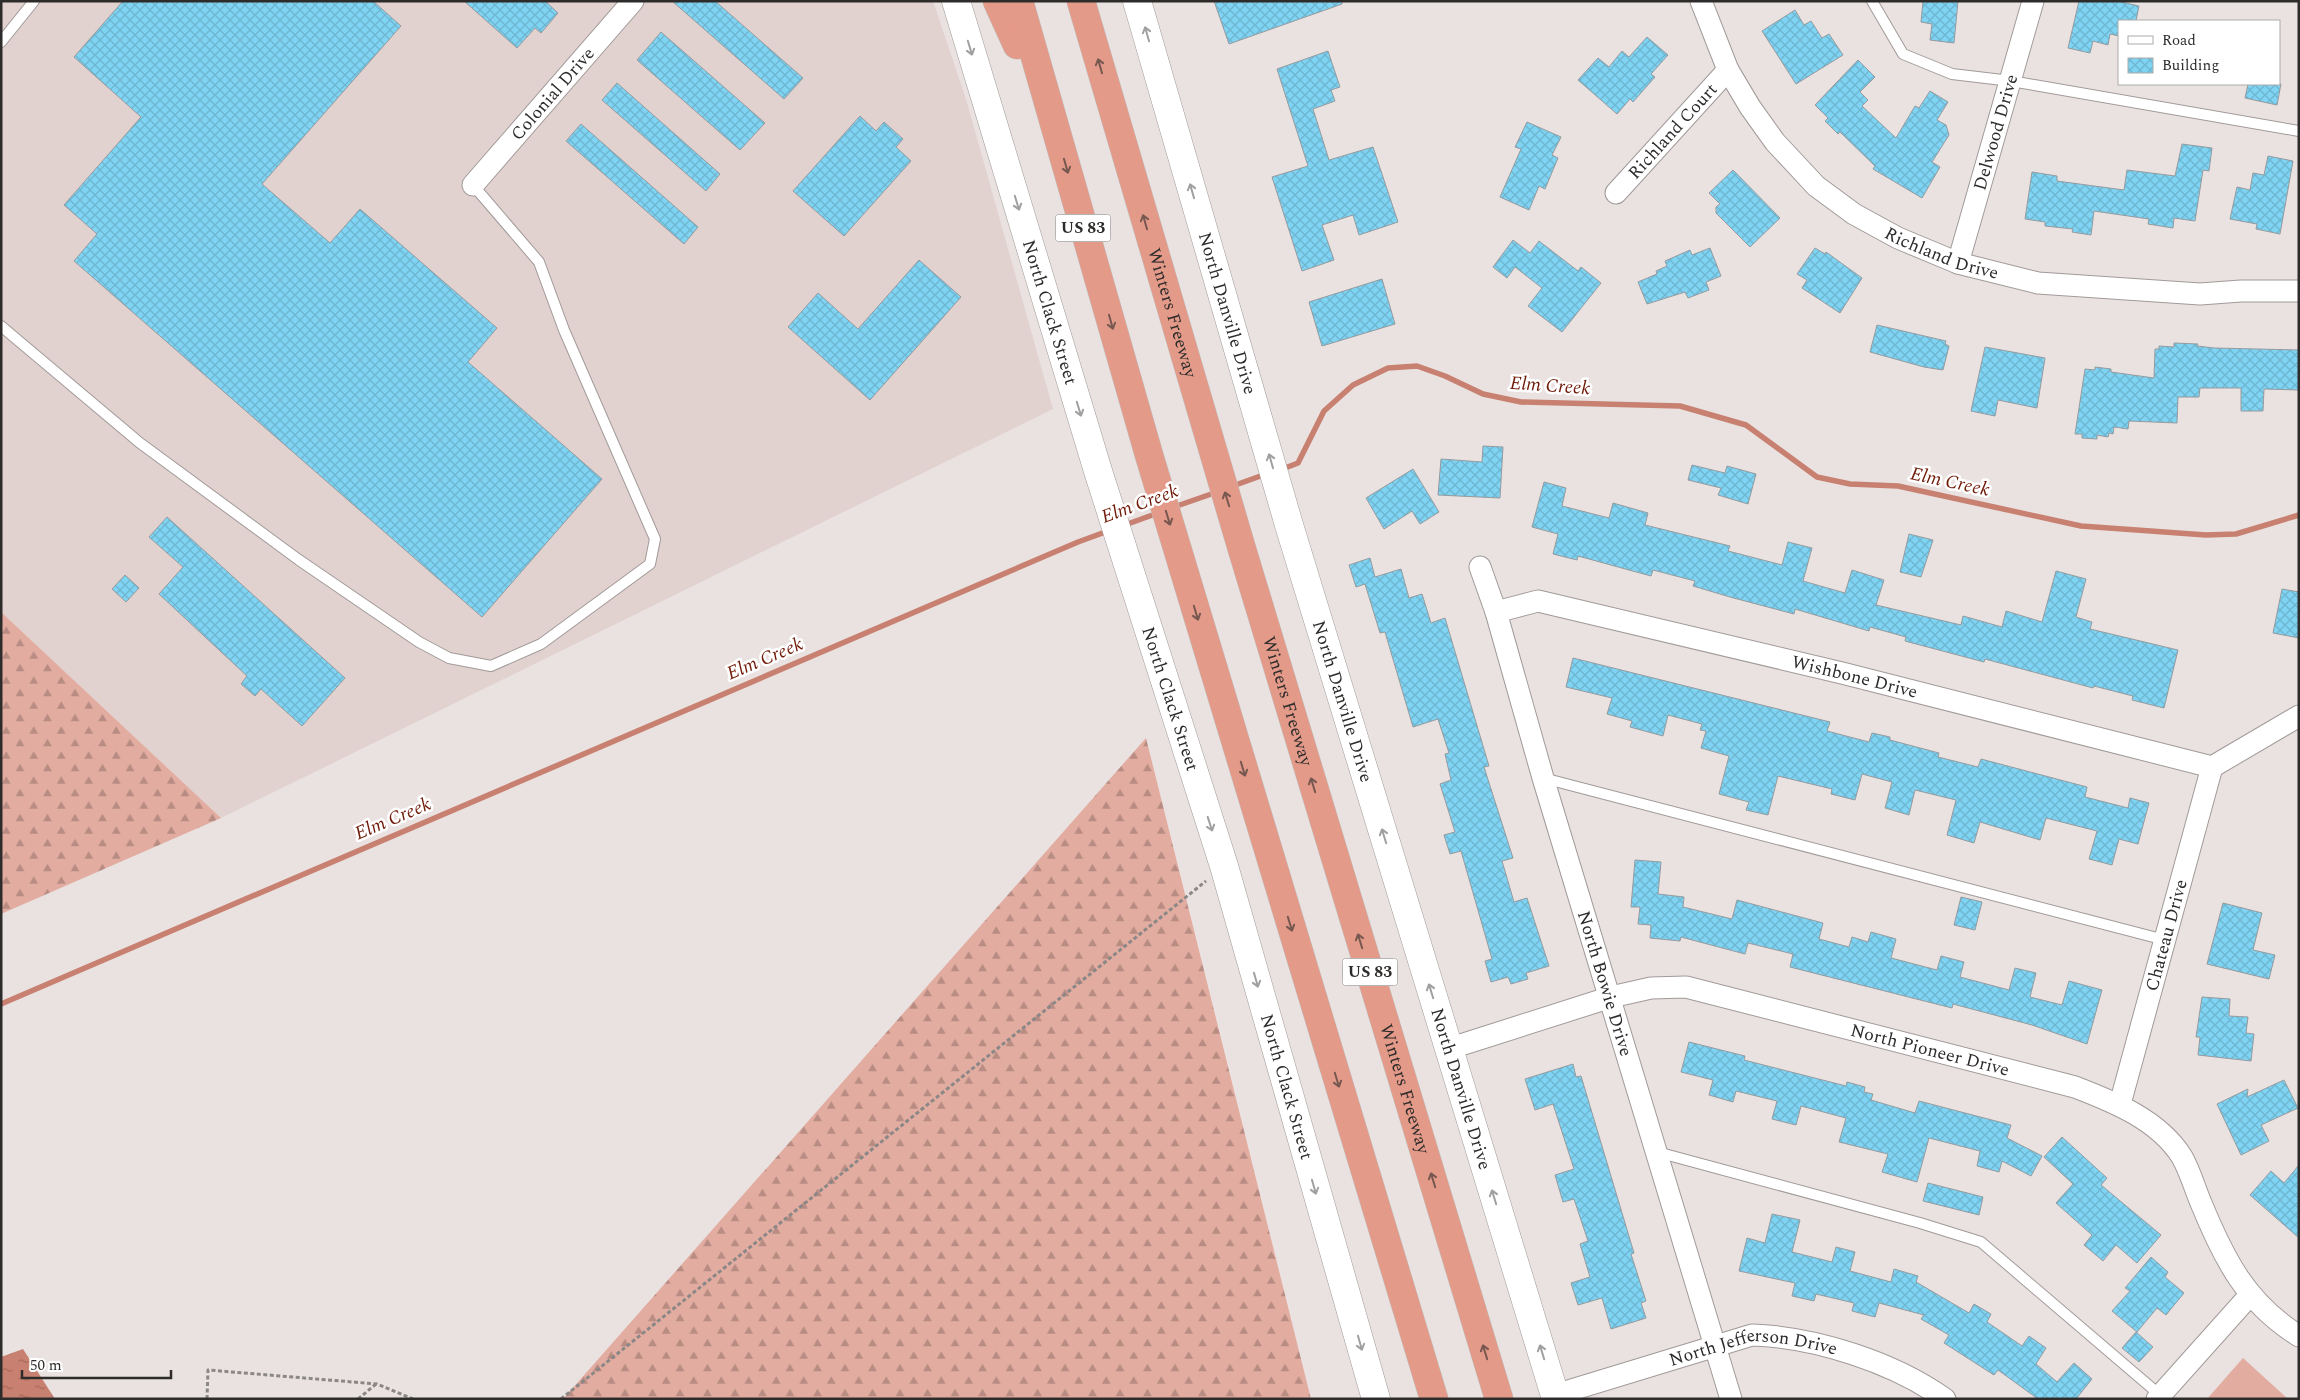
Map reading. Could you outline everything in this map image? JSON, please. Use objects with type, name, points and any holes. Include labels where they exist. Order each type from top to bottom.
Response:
[{"type":"highway","points":[[997,1],[1058,140]]},
{"type":"highway","name":"US 83","points":[[1019,1],[1182,567],[1434,1399]]},
{"type":"highway","name":"Winters Freeway","points":[[1080,1],[1208,437],[1499,1399]]},
{"type":"main road","name":"North Clack Street","points":[[956,1],[1098,471],[1224,866],[1376,1399]]},
{"type":"main road","name":"North Danville Drive","points":[[1137,1],[1289,524],[1556,1397]]},
{"type":"street","name":"Colonial Drive","points":[[472,185],[633,1]]},
{"type":"street","name":"Richland Drive","points":[[1701,1],[1728,70],[1750,107],[1775,142],[1816,186],[1854,214],[1889,233],[1958,263],[2038,283],[2200,294],[2241,291],[2299,291]]},
{"type":"street","name":"Delwood Drive","points":[[1958,263],[2033,1]]},
{"type":"street","name":"Richland Court","points":[[1616,192],[1728,70]]},
{"type":"street","name":"North Bowie Drive","points":[[1480,567],[1496,612],[1543,778],[1611,997],[1731,1399]]},
{"type":"street","name":"Wishbone Drive","points":[[1496,612],[1538,601],[1842,673],[2212,767]]},
{"type":"street","points":[[2212,767],[2299,716]]},
{"type":"street","name":"Chateau Drive","points":[[2120,1104],[2212,767]]},
{"type":"street","name":"North Pioneer Drive","points":[[1448,1049],[1611,997],[1651,988],[1686,987],[2075,1087],[2120,1104],[2154,1127],[2182,1157],[2222,1255],[2250,1295],[2268,1314],[2299,1336]]},
{"type":"street","points":[[2158,1397],[2250,1295]]},
{"type":"street","name":"North Jefferson Drive","points":[[1556,1397],[1752,1335],[1781,1336],[1877,1362],[1931,1389],[1945,1399]]},
{"type":"lane","points":[[1,42],[34,1]]},
{"type":"lane","points":[[1872,1],[1903,54],[1952,74],[2011,81],[2299,131]]},
{"type":"lane","points":[[1,326],[140,443],[299,560],[427,646],[449,658],[491,666],[541,644],[634,577],[650,564],[655,539],[564,330],[539,262],[472,185]]},
{"type":"lane","points":[[1543,778],[2165,940]]},
{"type":"lane","points":[[1657,1152],[1920,1223],[1981,1242],[2158,1397]]},
{"type":"path","points":[[561,1399],[1224,866]]},
{"type":"path","points":[[207,1399],[208,1370],[376,1384],[413,1399]]},
{"type":"path","points":[[358,1399],[376,1384]]},
{"type":"shaded area","points":[[1,1],[933,1],[966,99],[1053,409],[221,818],[1,612]]},
{"type":"green space","points":[[1,612],[221,818],[1,914]]},
{"type":"green space","points":[[1146,738],[1311,1399],[563,1399]]},
{"type":"green space","points":[[2243,1358],[2288,1399],[2207,1399]]},
{"type":"water","points":[[23,1349],[55,1399],[1,1399],[1,1357]]},
{"type":"building","points":[[123,1],[373,1],[401,26],[262,184],[330,243],[360,209],[497,328],[468,362],[602,479],[482,617],[74,261],[97,234],[64,205],[141,117],[74,57]]},
{"type":"building","points":[[464,1],[545,1],[558,13],[541,33],[535,28],[517,48]]},
{"type":"building","points":[[672,1],[715,1],[803,78],[784,99]]},
{"type":"building","points":[[1214,1],[1342,1],[1342,4],[1229,44]]},
{"type":"building","points":[[1923,1],[1958,1],[1954,43],[1930,40],[1932,24],[1921,22]]},
{"type":"building","points":[[2079,1],[2117,1],[2139,6],[2136,20],[2118,20],[2118,36],[2110,34],[2108,45],[2093,41],[2090,53],[2068,48]]},
{"type":"building","points":[[1795,10],[1804,25],[1811,21],[1822,38],[1829,34],[1843,55],[1796,84],[1762,31]]},
{"type":"building","points":[[661,32],[765,123],[740,150],[637,60]]},
{"type":"building","points":[[1647,37],[1668,55],[1651,74],[1655,77],[1633,102],[1630,99],[1617,114],[1578,80],[1598,58],[1609,67],[1622,51],[1629,57]]},
{"type":"building","points":[[1328,51],[1340,87],[1331,90],[1335,101],[1313,109],[1329,160],[1373,147],[1398,222],[1359,235],[1353,215],[1322,225],[1334,260],[1302,271],[1272,177],[1308,166],[1277,69]]},
{"type":"building","points":[[1858,60],[1875,77],[1860,92],[1868,100],[1862,106],[1896,138],[1915,106],[1919,108],[1930,91],[1948,102],[1937,120],[1946,125],[1949,135],[1932,162],[1940,167],[1922,198],[1873,169],[1875,166],[1840,132],[1838,134],[1825,121],[1828,118],[1815,105]]},
{"type":"building","points":[[617,83],[720,174],[706,191],[602,100]]},
{"type":"building","points":[[2281,84],[2277,105],[2245,98],[2248,85]]},
{"type":"building","points":[[860,116],[876,131],[884,122],[903,139],[896,147],[911,161],[844,236],[793,191]]},
{"type":"building","points":[[1527,122],[1561,137],[1552,155],[1558,158],[1545,189],[1539,186],[1529,210],[1500,197],[1521,149],[1515,147]]},
{"type":"building","points":[[581,124],[698,227],[684,244],[566,141]]},
{"type":"building","points":[[2182,144],[2212,148],[2209,171],[2203,170],[2195,221],[2174,218],[2173,228],[2148,224],[2149,219],[2094,211],[2091,235],[2072,232],[2073,229],[2045,226],[2045,222],[2025,219],[2032,172],[2057,176],[2057,181],[2124,190],[2127,170],[2175,176]]},
{"type":"building","points":[[2268,156],[2293,161],[2280,234],[2256,229],[2257,224],[2230,219],[2237,187],[2250,190],[2253,173],[2264,175]]},
{"type":"building","points":[[1733,170],[1780,218],[1750,247],[1716,213],[1716,207],[1720,204],[1709,193]]},
{"type":"building","points":[[1513,240],[1530,253],[1539,241],[1578,271],[1581,267],[1601,283],[1562,332],[1528,306],[1542,288],[1515,267],[1507,278],[1493,267]]},
{"type":"building","points":[[1710,248],[1721,276],[1706,282],[1709,290],[1688,298],[1685,292],[1647,304],[1638,282],[1657,274],[1656,271],[1667,266],[1665,261],[1690,250],[1692,255]]},
{"type":"building","points":[[1815,248],[1825,254],[1826,252],[1862,278],[1840,313],[1802,288],[1807,280],[1797,274]]},
{"type":"building","points":[[919,260],[961,297],[870,400],[788,327],[818,293],[858,329]]},
{"type":"building","points":[[1382,279],[1395,324],[1322,346],[1309,302]]},
{"type":"building","points":[[1877,325],[1946,341],[1945,344],[1949,346],[1943,370],[1924,367],[1870,352]]},
{"type":"building","points":[[2174,343],[2198,344],[2197,346],[2214,348],[2299,350],[2299,390],[2264,389],[2263,411],[2241,411],[2241,388],[2200,388],[2199,397],[2178,397],[2177,423],[2129,421],[2128,429],[2114,427],[2113,434],[2109,433],[2108,437],[2097,435],[2097,439],[2082,438],[2082,434],[2075,434],[2085,369],[2095,370],[2095,367],[2111,369],[2111,372],[2154,378],[2155,349],[2159,349],[2159,346],[2174,347]]},
{"type":"building","points":[[1985,347],[2045,358],[2037,408],[1998,400],[1995,416],[1971,411]]},
{"type":"building","points":[[1483,446],[1503,447],[1500,498],[1438,495],[1441,459],[1482,462]]},
{"type":"building","points":[[1692,465],[1725,473],[1727,466],[1756,474],[1748,504],[1718,495],[1721,488],[1688,480]]},
{"type":"building","points":[[1413,469],[1439,512],[1420,524],[1412,511],[1384,529],[1366,498]]},
{"type":"building","points":[[1544,482],[1566,488],[1562,506],[1609,518],[1613,503],[1648,513],[1645,525],[1730,546],[1728,551],[1782,565],[1788,542],[1812,548],[1803,581],[1845,593],[1852,570],[1884,580],[1876,605],[1961,625],[1963,616],[2002,627],[2006,611],[2042,622],[2056,571],[2086,579],[2076,617],[2092,622],[2090,629],[2178,650],[2164,708],[2132,700],[2133,696],[2094,686],[2093,688],[1985,659],[1984,662],[1905,641],[1906,637],[1870,627],[1869,631],[1795,609],[1794,614],[1730,597],[1693,586],[1695,581],[1653,570],[1651,576],[1578,556],[1577,560],[1553,554],[1558,534],[1532,527]]},
{"type":"building","points":[[167,517],[345,678],[302,726],[261,689],[255,696],[241,684],[247,676],[159,594],[183,567],[149,537]]},
{"type":"building","points":[[1909,534],[1933,540],[1921,577],[1900,572]]},
{"type":"building","points":[[1370,558],[1375,577],[1401,569],[1409,598],[1422,594],[1431,623],[1445,618],[1489,766],[1484,767],[1513,858],[1502,861],[1514,902],[1527,898],[1549,966],[1526,973],[1528,979],[1511,984],[1508,977],[1491,982],[1485,961],[1492,959],[1461,851],[1450,854],[1444,835],[1455,832],[1440,784],[1451,780],[1445,754],[1449,753],[1438,719],[1413,727],[1385,632],[1380,633],[1365,584],[1356,587],[1349,565]]},
{"type":"building","points":[[125,575],[139,588],[126,602],[112,589]]},
{"type":"building","points":[[2282,589],[2299,592],[2299,638],[2273,633]]},
{"type":"building","points":[[1573,658],[1830,722],[1827,731],[1869,742],[1872,733],[1890,737],[1890,740],[1939,753],[1938,757],[1978,767],[1981,759],[2087,787],[2085,797],[2128,808],[2130,798],[2149,803],[2138,844],[2119,839],[2112,865],[2089,859],[2097,831],[2046,818],[2040,840],[1980,822],[1974,843],[1947,835],[1956,800],[1915,790],[1909,815],[1885,808],[1892,782],[1862,774],[1855,800],[1831,794],[1832,789],[1778,776],[1768,815],[1746,810],[1749,802],[1719,794],[1729,756],[1701,748],[1706,731],[1700,730],[1702,724],[1668,715],[1663,736],[1630,727],[1632,721],[1607,714],[1612,698],[1566,687]]},
{"type":"building","points":[[1635,860],[1661,862],[1658,894],[1684,897],[1683,907],[1732,919],[1737,900],[1823,923],[1819,939],[1849,947],[1852,937],[1868,942],[1871,932],[1896,939],[1891,958],[1937,970],[1941,956],[1964,962],[1960,977],[2009,990],[2015,968],[2036,973],[2030,997],[2062,1005],[2069,981],[2102,990],[2087,1044],[2032,1025],[1953,1004],[1952,1008],[1790,967],[1793,954],[1748,943],[1745,954],[1681,937],[1680,941],[1650,938],[1651,925],[1638,924],[1640,907],[1631,907]]},
{"type":"building","points":[[1961,897],[1982,902],[1975,930],[1954,925]]},
{"type":"building","points":[[2223,903],[2262,913],[2253,950],[2275,955],[2269,979],[2207,964]]},
{"type":"building","points":[[2202,997],[2230,999],[2229,1016],[2248,1017],[2246,1033],[2254,1034],[2251,1061],[2198,1055],[2200,1037],[2196,1037]]},
{"type":"building","points":[[1689,1042],[1745,1056],[1744,1060],[1846,1086],[1847,1082],[1865,1087],[1864,1092],[1873,1094],[1871,1100],[1915,1113],[1919,1101],[2011,1125],[2007,1138],[2042,1156],[2031,1176],[2002,1161],[1999,1172],[1977,1166],[1980,1151],[1929,1138],[1917,1182],[1882,1172],[1888,1154],[1839,1142],[1846,1118],[1801,1106],[1796,1125],[1772,1119],[1777,1101],[1736,1091],[1733,1102],[1709,1095],[1713,1080],[1681,1072]]},
{"type":"building","points":[[1573,1064],[1576,1077],[1581,1076],[1634,1253],[1631,1254],[1646,1301],[1641,1303],[1646,1318],[1611,1329],[1602,1298],[1578,1305],[1571,1283],[1590,1277],[1580,1244],[1588,1241],[1574,1199],[1563,1202],[1555,1175],[1574,1169],[1553,1104],[1535,1110],[1525,1079]]},
{"type":"building","points":[[2284,1080],[2298,1108],[2261,1125],[2269,1141],[2241,1155],[2217,1104],[2248,1089],[2247,1097]]},
{"type":"building","points":[[2062,1137],[2107,1178],[2101,1185],[2161,1235],[2137,1263],[2116,1245],[2103,1261],[2084,1245],[2092,1235],[2056,1203],[2073,1184],[2044,1157]]},
{"type":"building","points":[[2299,1165],[2299,1238],[2250,1195],[2271,1171],[2284,1183]]},
{"type":"building","points":[[1928,1183],[1983,1197],[1979,1215],[1923,1201]]},
{"type":"building","points":[[1772,1214],[1800,1220],[1792,1252],[1832,1262],[1836,1247],[1855,1252],[1850,1271],[1891,1282],[1894,1269],[1918,1276],[1916,1282],[1969,1313],[1974,1304],[1991,1314],[1987,1322],[2022,1346],[2029,1336],[2046,1348],[2036,1364],[2057,1382],[2074,1363],[2092,1379],[2076,1399],[2038,1399],[1998,1370],[1994,1375],[1944,1343],[1949,1335],[1921,1319],[1924,1315],[1879,1303],[1875,1317],[1852,1311],[1854,1303],[1816,1294],[1814,1301],[1792,1296],[1795,1283],[1739,1271],[1747,1238],[1765,1243]]},
{"type":"building","points":[[2151,1257],[2168,1272],[2165,1277],[2184,1293],[2166,1315],[2157,1308],[2137,1332],[2112,1311],[2130,1291],[2125,1288]]},
{"type":"building","points":[[2136,1332],[2153,1347],[2139,1362],[2122,1348]]},
{"type":"waterway","name":"Elm Creek","points":[[1280,470],[1298,463],[1324,411],[1353,385],[1388,368],[1417,366],[1445,376],[1483,394],[1521,402],[1680,406],[1746,425],[1817,477],[1850,484],[1898,486],[2081,526],[2206,535],[2236,534],[2299,515]]},
{"type":"waterway","name":"Elm Creek","points":[[1230,487],[1266,474]]},
{"type":"waterway","name":"Elm Creek","points":[[1174,507],[1217,492]]},
{"type":"waterway","name":"Elm Creek","points":[[1122,526],[1158,513]]},
{"type":"waterway","name":"Elm Creek","points":[[1,1004],[1078,542],[1108,531]]}]
